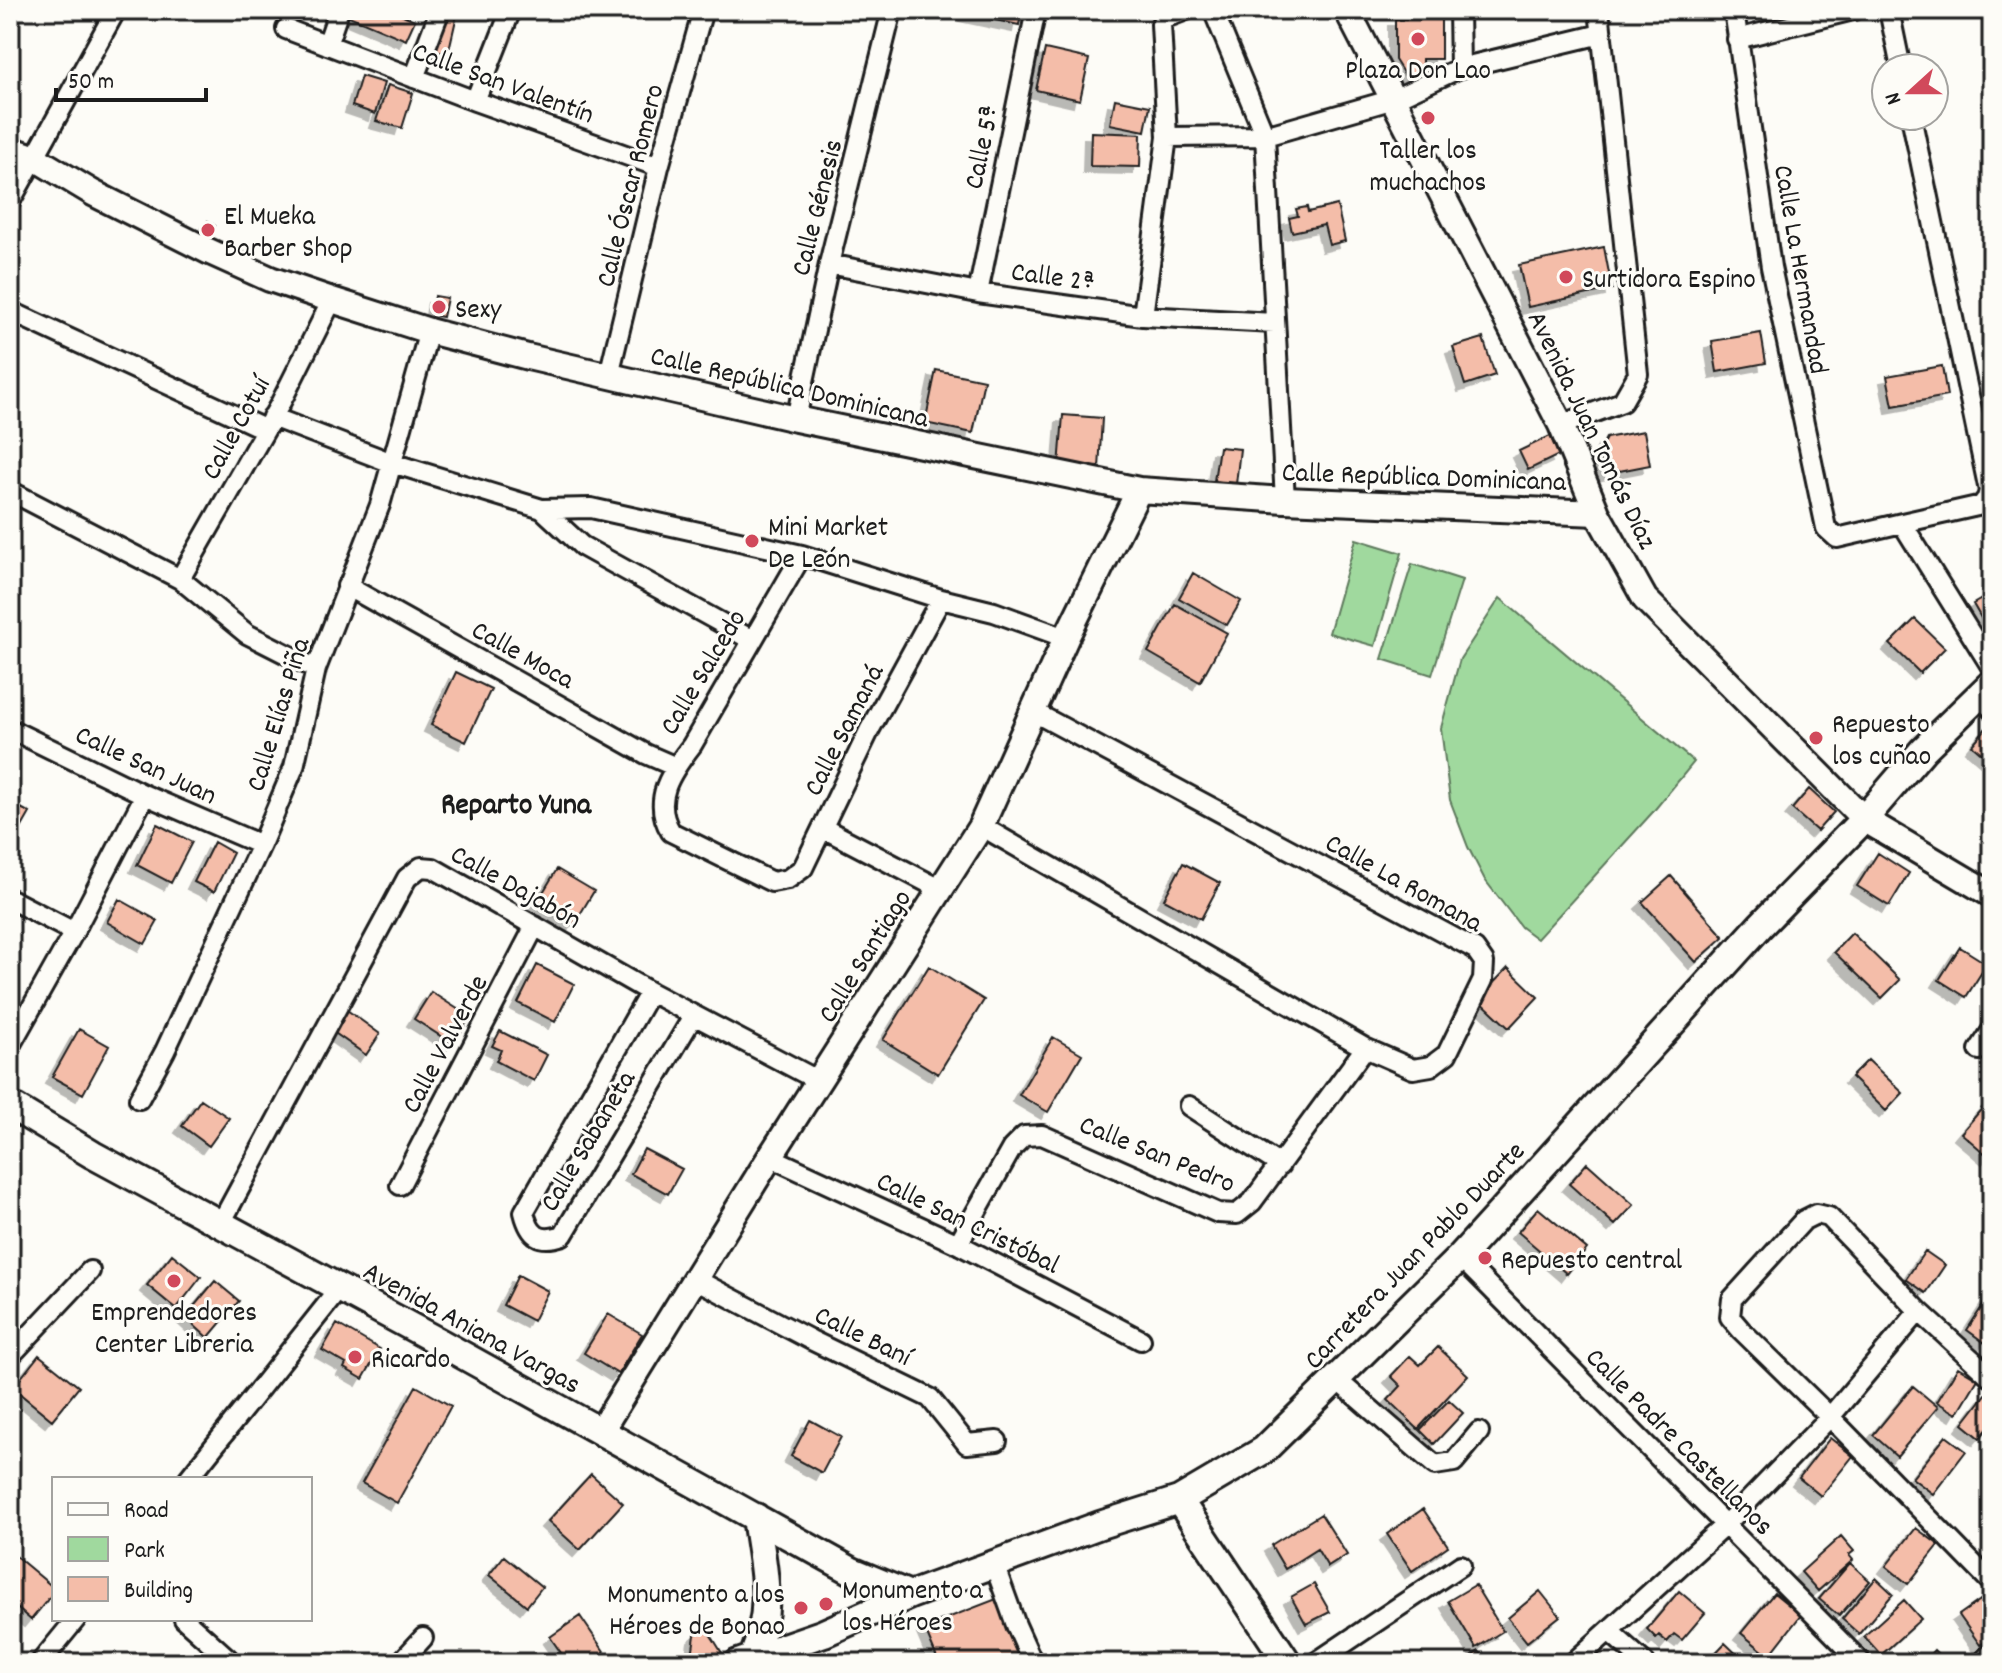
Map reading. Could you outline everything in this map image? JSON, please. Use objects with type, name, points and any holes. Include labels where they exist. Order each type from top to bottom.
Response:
[{"type":"main road","name":"Carretera Juan Pablo Duarte","points":[[745,1660],[824,1633],[910,1595],[994,1564],[1179,1500],[1264,1450],[1460,1257],[1760,926],[1864,819],[1923,750],[1986,699]]},
{"type":"main road","name":"Avenida Aniana Vargas","points":[[10,1105],[93,1155],[852,1571],[910,1595]]},
{"type":"main road","points":[[1179,1500],[1288,1663]]},
{"type":"main road","points":[[745,1660],[763,1632],[767,1605],[756,1517]]},
{"type":"street","points":[[10,202],[22,153],[116,10]]},
{"type":"street","points":[[327,45],[339,10]]},
{"type":"street","points":[[414,78],[440,10]]},
{"type":"street","points":[[475,101],[511,10]]},
{"type":"street","name":"Calle Óscar Romero","points":[[609,375],[659,167],[703,10]]},
{"type":"street","name":"Calle Génesis","points":[[796,419],[829,264],[892,10]]},
{"type":"street","name":"Calle 5ª","points":[[978,293],[1036,10]]},
{"type":"street","points":[[1143,316],[1167,137],[1161,24],[1165,18],[1186,10]]},
{"type":"street","points":[[1213,10],[1265,136],[1285,500]]},
{"type":"street","name":"Avenida Juan Tomás Díaz","points":[[1347,10],[1561,425],[1597,513],[1645,599],[1864,819],[1992,895]]},
{"type":"street","points":[[1459,10],[1460,68]]},
{"type":"street","points":[[1561,425],[1622,402],[1638,374],[1599,10]]},
{"type":"street","name":"Calle La Hermandad","points":[[1734,10],[1771,267],[1826,528],[1837,538],[1902,523]]},
{"type":"street","points":[[1737,39],[1853,10]]},
{"type":"street","points":[[1889,10],[1898,52]]},
{"type":"street","name":"Calle San Valentín","points":[[286,29],[659,167]]},
{"type":"street","points":[[1167,137],[1265,136],[1394,99],[1460,68],[1601,34]]},
{"type":"street","points":[[1914,132],[1989,491],[1982,505],[1902,523],[1992,668]]},
{"type":"street","name":"Calle República Dominicana","points":[[22,153],[93,193],[270,279],[429,331],[796,419],[1139,490],[1285,500],[1597,513]]},
{"type":"street","name":"Calle 2ª","points":[[829,264],[978,293],[1143,316],[1274,323]]},
{"type":"street","name":"Calle Cotuí","points":[[180,579],[268,423],[332,300]]},
{"type":"street","points":[[10,311],[268,423],[392,463],[542,509],[591,508],[802,555],[941,599],[994,612],[1066,638]]},
{"type":"street","name":"Calle Elías Piña","points":[[139,1099],[261,845],[294,767],[316,669],[380,505],[429,331]]},
{"type":"street","name":"Calle Santiago","points":[[600,1432],[770,1157],[981,826],[1066,638],[1139,490]]},
{"type":"street","points":[[10,491],[180,579],[247,634],[316,669]]},
{"type":"street","points":[[542,509],[582,546],[752,640]]},
{"type":"street","name":"Calle Salcedo","points":[[788,879],[772,882],[671,832],[663,819],[660,805],[676,767],[692,745],[802,555]]},
{"type":"street","name":"Calle Moca","points":[[347,586],[646,754],[676,767]]},
{"type":"street","name":"Calle Samaná","points":[[788,879],[803,868],[870,729],[941,599]]},
{"type":"street","name":"Calle La Romana","points":[[981,826],[1365,1048],[1413,1069],[1431,1066],[1447,1054],[1483,980],[1484,962],[1475,949],[1032,711]]},
{"type":"street","name":"Calle San Juan","points":[[10,729],[145,795],[261,845]]},
{"type":"street","points":[[10,1046],[145,795]]},
{"type":"street","points":[[823,828],[940,889]]},
{"type":"street","name":"Calle Dajabón","points":[[221,1223],[407,878],[421,867],[433,868],[650,992],[819,1081]]},
{"type":"street","points":[[10,899],[74,932]]},
{"type":"street","name":"Calle Valverde","points":[[400,1185],[535,926]]},
{"type":"street","name":"Calle Sabaneta","points":[[650,992],[524,1212],[527,1226],[537,1237],[550,1239],[563,1235],[694,1015]]},
{"type":"street","points":[[1979,1050],[1992,1030]]},
{"type":"street","name":"Calle San Pedro","points":[[958,1244],[1012,1148],[1024,1136],[1042,1135],[1218,1213],[1237,1214],[1252,1202],[1365,1048]]},
{"type":"street","points":[[1189,1106],[1280,1165]]},
{"type":"street","name":"Calle San Cristóbal","points":[[770,1157],[958,1244],[1141,1340]]},
{"type":"street","points":[[1992,1378],[1919,1311],[1829,1217],[1816,1214],[1804,1220],[1732,1299],[1730,1317],[1741,1330],[1992,1583]]},
{"type":"street","name":"Calle Padre Castellanos","points":[[1460,1257],[1862,1663]]},
{"type":"street","points":[[10,1356],[90,1271]]},
{"type":"street","name":"Calle Baní","points":[[695,1279],[930,1398],[967,1444],[997,1441]]},
{"type":"street","points":[[190,1477],[339,1289]]},
{"type":"street","points":[[1573,1663],[1725,1525],[1830,1417],[1919,1311]]},
{"type":"street","points":[[1337,1380],[1435,1465],[1454,1462],[1479,1432]]},
{"type":"street","points":[[994,1564],[1033,1663]]},
{"type":"street","points":[[1315,1663],[1461,1565]]},
{"type":"street","points":[[40,1663],[74,1621]]},
{"type":"street","points":[[186,1621],[233,1663]]},
{"type":"street","points":[[1610,1632],[1645,1663]]},
{"type":"street","points":[[400,1663],[423,1638]]},
{"type":"street","points":[[1981,1663],[1992,1652]]},
{"type":"green space","points":[[1356,539],[1402,553],[1375,646],[1329,633]]},
{"type":"green space","points":[[1412,564],[1462,580],[1432,675],[1382,659]]},
{"type":"green space","points":[[1500,598],[1694,762],[1652,813],[1537,939],[1521,927],[1485,880],[1468,847],[1450,800],[1441,728],[1460,659]]},
{"type":"building","points":[[345,10],[390,10],[415,20],[406,40],[344,14]]},
{"type":"building","points":[[967,10],[1022,10],[1019,25],[966,14]]},
{"type":"building","points":[[440,11],[457,15],[448,54],[430,50]]},
{"type":"building","name":"Plaza Don Lao","points":[[1395,19],[1441,19],[1441,59],[1422,59],[1422,76],[1405,76],[1395,60]]},
{"type":"building","points":[[1045,49],[1089,59],[1080,100],[1036,90]]},
{"type":"building","points":[[361,76],[384,83],[375,114],[352,106]]},
{"type":"building","points":[[388,85],[413,93],[402,128],[376,121]]},
{"type":"building","points":[[1115,99],[1150,106],[1145,131],[1110,124]]},
{"type":"building","points":[[1091,132],[1141,134],[1140,167],[1090,166]]},
{"type":"building","points":[[1337,205],[1345,241],[1329,245],[1324,225],[1292,232],[1289,218],[1298,216],[1296,209],[1307,207],[1308,212]]},
{"type":"building","name":"El Mueka Barber Shop","points":[[208,221],[215,226],[207,239],[200,235]]},
{"type":"building","name":"Surtidora Espino","points":[[1604,247],[1612,289],[1528,307],[1519,265]]},
{"type":"building","name":"Sexy","points":[[435,296],[447,298],[443,317],[432,315]]},
{"type":"building","points":[[1761,333],[1766,363],[1717,372],[1712,341]]},
{"type":"building","points":[[1483,338],[1495,375],[1465,385],[1453,347]]},
{"type":"building","points":[[1942,366],[1947,396],[1893,406],[1887,376]]},
{"type":"building","points":[[936,370],[984,380],[973,433],[925,423]]},
{"type":"building","points":[[1063,415],[1102,418],[1099,469],[1059,467]]},
{"type":"building","points":[[1644,431],[1650,465],[1604,474],[1599,451],[1606,438]]},
{"type":"building","points":[[1550,436],[1559,455],[1528,470],[1519,451]]},
{"type":"building","points":[[1219,447],[1240,449],[1236,484],[1214,481]]},
{"type":"building","points":[[1193,573],[1241,601],[1227,625],[1179,598]]},
{"type":"building","points":[[1992,593],[1992,637],[1973,604]]},
{"type":"building","points":[[1175,604],[1227,633],[1200,682],[1148,652]]},
{"type":"building","points":[[1915,619],[1945,648],[1920,673],[1890,644]]},
{"type":"building","points":[[456,672],[491,689],[466,742],[431,725]]},
{"type":"building","points":[[1987,727],[1992,731],[1992,762],[1972,745]]},
{"type":"building","points":[[1809,789],[1834,812],[1817,831],[1792,809]]},
{"type":"building","points":[[10,802],[30,813],[10,848]]},
{"type":"building","points":[[157,824],[192,842],[171,883],[137,865]]},
{"type":"building","points":[[214,842],[233,853],[214,892],[194,882]]},
{"type":"building","points":[[1878,853],[1909,873],[1889,906],[1857,886]]},
{"type":"building","points":[[1183,863],[1220,883],[1201,919],[1164,899]]},
{"type":"building","points":[[557,869],[594,891],[573,926],[536,904]]},
{"type":"building","points":[[1671,876],[1724,937],[1696,962],[1642,902]]},
{"type":"building","points":[[119,899],[158,921],[145,944],[107,922]]},
{"type":"building","points":[[1852,933],[1900,980],[1882,998],[1834,952]]},
{"type":"building","points":[[1960,947],[1987,964],[1966,997],[1939,980]]},
{"type":"building","points":[[537,965],[574,984],[555,1022],[518,1003]]},
{"type":"building","points":[[929,966],[984,1000],[938,1074],[883,1040]]},
{"type":"building","points":[[1508,968],[1538,997],[1509,1028],[1478,999]]},
{"type":"building","points":[[431,992],[470,1017],[453,1044],[414,1019]]},
{"type":"building","points":[[347,1010],[380,1034],[366,1055],[332,1031]]},
{"type":"building","points":[[79,1029],[109,1046],[83,1094],[52,1077]]},
{"type":"building","points":[[500,1031],[547,1055],[534,1081],[496,1061],[501,1050],[492,1046]]},
{"type":"building","points":[[1053,1037],[1082,1054],[1048,1112],[1019,1095]]},
{"type":"building","points":[[1868,1060],[1903,1093],[1886,1111],[1851,1077]]},
{"type":"building","points":[[1991,1098],[1992,1153],[1989,1157],[1961,1133]]},
{"type":"building","points":[[201,1099],[229,1118],[209,1146],[182,1126]]},
{"type":"building","points":[[644,1149],[682,1169],[668,1194],[631,1174]]},
{"type":"building","points":[[1587,1163],[1634,1205],[1615,1225],[1569,1184]]},
{"type":"building","points":[[1538,1208],[1587,1249],[1567,1274],[1518,1232]]},
{"type":"building","points":[[1925,1251],[1945,1265],[1926,1293],[1906,1279]]},
{"type":"building","name":"Emprendedores Center Libreria","points":[[172,1254],[201,1277],[176,1309],[147,1285]]},
{"type":"building","points":[[518,1275],[548,1291],[533,1321],[503,1305]]},
{"type":"building","points":[[215,1281],[239,1301],[208,1338],[185,1317]]},
{"type":"building","points":[[1991,1293],[1992,1332],[1985,1343],[1967,1330]]},
{"type":"building","points":[[608,1314],[642,1334],[618,1374],[584,1353]]},
{"type":"building","name":"Ricardo","points":[[337,1324],[380,1349],[363,1379],[344,1368],[346,1364],[322,1350]]},
{"type":"building","points":[[1438,1347],[1468,1375],[1418,1429],[1388,1400],[1401,1386],[1391,1376],[1410,1356],[1420,1365]]},
{"type":"building","points":[[39,1355],[79,1387],[52,1420],[13,1388]]},
{"type":"building","points":[[1958,1367],[1978,1379],[1957,1414],[1937,1402]]},
{"type":"building","points":[[416,1386],[451,1406],[397,1503],[362,1483]]},
{"type":"building","points":[[1913,1386],[1938,1407],[1897,1456],[1873,1435]]},
{"type":"building","points":[[1987,1393],[1992,1397],[1992,1423],[1980,1438],[1963,1424]]},
{"type":"building","points":[[1449,1400],[1463,1413],[1434,1444],[1420,1430]]},
{"type":"building","points":[[810,1420],[841,1437],[822,1473],[791,1456]]},
{"type":"building","points":[[1946,1436],[1966,1451],[1933,1494],[1912,1478]]},
{"type":"building","points":[[1830,1438],[1853,1456],[1821,1496],[1799,1478]]},
{"type":"building","points":[[591,1474],[623,1503],[580,1550],[548,1521]]},
{"type":"building","points":[[1423,1509],[1448,1546],[1412,1571],[1387,1534]]},
{"type":"building","points":[[1321,1514],[1347,1555],[1328,1567],[1317,1549],[1285,1569],[1271,1545]]},
{"type":"building","points":[[1916,1528],[1939,1545],[1908,1584],[1886,1566]]},
{"type":"building","points":[[1841,1536],[1854,1551],[1849,1555],[1853,1560],[1818,1591],[1801,1572]]},
{"type":"building","points":[[12,1553],[52,1586],[52,1594],[31,1620],[10,1602]]},
{"type":"building","points":[[504,1556],[542,1587],[527,1606],[489,1575]]},
{"type":"building","points":[[1850,1563],[1870,1581],[1839,1616],[1819,1599]]},
{"type":"building","points":[[1876,1578],[1893,1594],[1859,1634],[1842,1619]]},
{"type":"building","points":[[1314,1584],[1330,1612],[1306,1624],[1291,1597]]},
{"type":"building","points":[[1475,1585],[1503,1631],[1476,1648],[1448,1601]]},
{"type":"building","points":[[1540,1591],[1560,1616],[1527,1642],[1508,1618]]},
{"type":"building","points":[[1679,1591],[1705,1613],[1682,1640],[1674,1634],[1667,1642],[1659,1635],[1656,1638],[1647,1629]]},
{"type":"building","points":[[1774,1593],[1801,1615],[1769,1656],[1741,1633]]},
{"type":"building","points":[[1989,1594],[1992,1599],[1992,1637],[1980,1645],[1959,1615]]},
{"type":"building","points":[[999,1598],[1025,1663],[939,1663],[924,1627]]},
{"type":"building","points":[[1904,1600],[1921,1619],[1881,1655],[1864,1636]]},
{"type":"building","points":[[580,1616],[612,1663],[568,1663],[550,1637]]},
{"type":"building","points":[[705,1627],[727,1661],[691,1663],[695,1635]]},
{"type":"building","points":[[1725,1643],[1746,1663],[1706,1663]]},
{"type":"building","points":[[1934,1650],[1947,1663],[1922,1663]]},
{"type":"building","points":[[1479,1651],[1488,1663],[1462,1663]]},
{"type":"building","points":[[186,1653],[203,1663],[180,1663]]},
{"type":"place","name":"Plaza Don Lao","points":[[1418,39]]},
{"type":"place","name":"Taller los muchachos","points":[[1428,118]]},
{"type":"place","name":"El Mueka Barber Shop","points":[[208,230]]},
{"type":"place","name":"Surtidora Espino","points":[[1566,277]]},
{"type":"place","name":"Sexy","points":[[439,307]]},
{"type":"place","name":"Mini Market De León","points":[[752,541]]},
{"type":"place","name":"Repuesto los cuñao","points":[[1816,738]]},
{"type":"place","name":"Repuesto central","points":[[1485,1258]]},
{"type":"place","name":"Emprendedores Center Libreria","points":[[174,1281]]},
{"type":"place","name":"Ricardo","points":[[355,1357]]},
{"type":"place","name":"Monumento a los Héroes","points":[[826,1604]]},
{"type":"place","name":"Monumento a los Héroes de Bonao","points":[[801,1608]]},
{"type":"district","name":"Reparto Yuna","points":[[516,803]]}]
